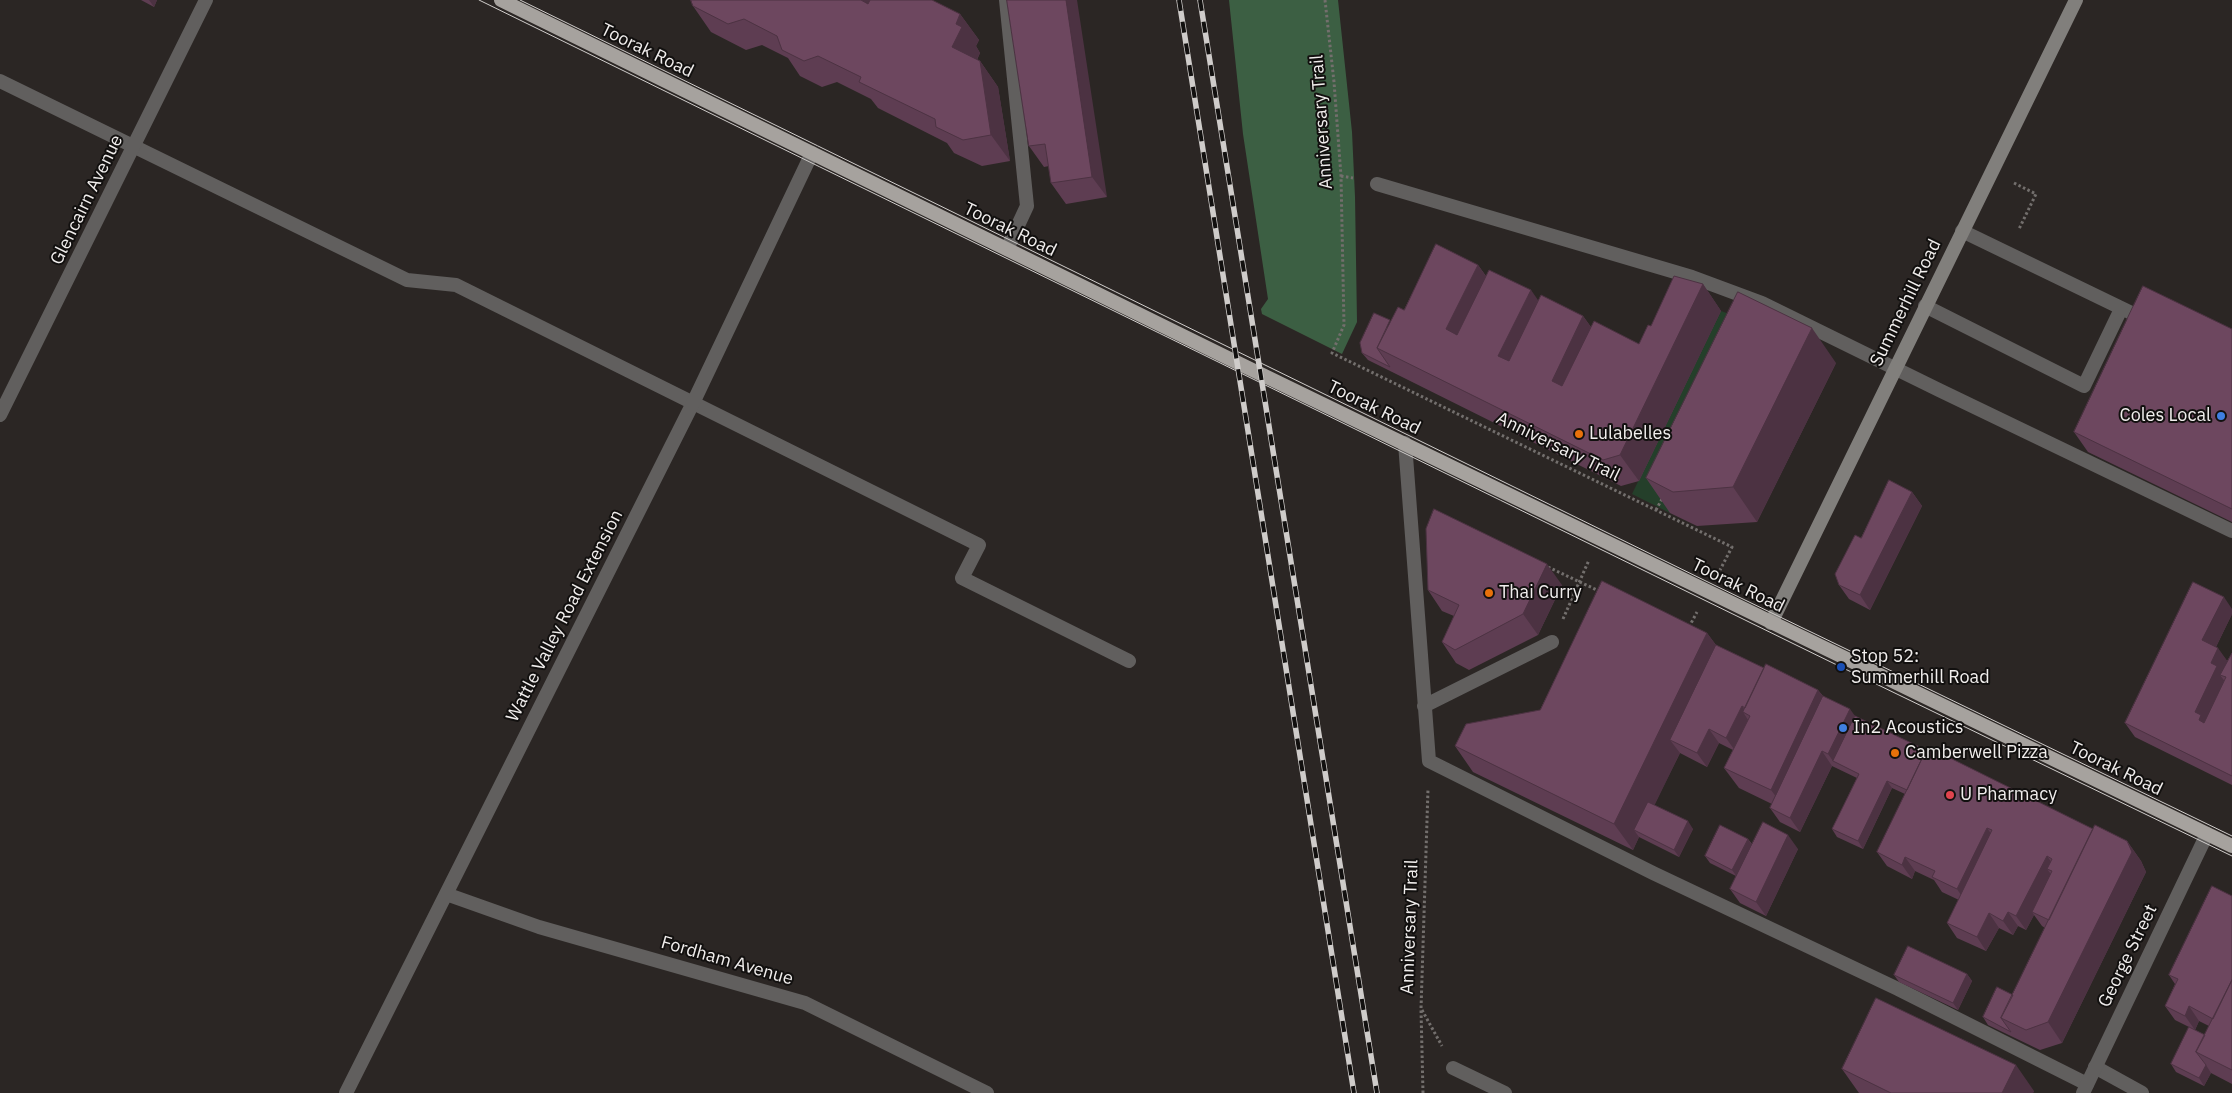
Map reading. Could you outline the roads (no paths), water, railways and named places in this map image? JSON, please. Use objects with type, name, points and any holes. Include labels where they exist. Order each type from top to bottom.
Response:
[{"type":"highway","name":"Toorak Road","points":[[501,0],[1598,539],[2232,846]]},
{"type":"main road","name":"Summerhill Road","points":[[1772,623],[1925,306],[2076,0]]},
{"type":"street","name":"Glencairn Avenue","points":[[0,416],[206,0]]},
{"type":"street","points":[[1006,0],[1027,206],[1006,249]]},
{"type":"street","points":[[0,81],[406,280],[456,285],[979,545],[962,578],[1129,661]]},
{"type":"street","name":"Wattle Valley Road Extension","points":[[346,1093],[692,403],[812,153]]},
{"type":"street","points":[[1376,184],[1692,277],[1773,308],[2232,530]]},
{"type":"street","points":[[1962,231],[2158,326]]},
{"type":"street","points":[[1925,306],[2084,386],[2122,309]]},
{"type":"street","points":[[1404,443],[1429,761],[1653,873],[1898,989],[2085,1088]]},
{"type":"street","points":[[1424,706],[1552,642]]},
{"type":"street","name":"George Street","points":[[2085,1088],[2207,834]]},
{"type":"street","name":"Fordham Avenue","points":[[446,894],[539,927],[805,1003],[987,1093]]},
{"type":"street","points":[[2095,1067],[2142,1093]]},
{"type":"street","points":[[1453,1068],[1505,1093]]},
{"type":"tram line","points":[[479,0],[1841,667],[2232,856]]},
{"type":"tram line","points":[[520,0],[1712,584],[2232,836]]},
{"type":"railway","points":[[1179,0],[1354,1093]]},
{"type":"railway","points":[[1200,0],[1377,1093]]},
{"type":"place","name":"Coles Local","points":[[2221,416]]},
{"type":"place","name":"Lulabelles","points":[[1579,434]]},
{"type":"place","name":"Thai Curry","points":[[1489,593]]},
{"type":"place","name":"Stop 52: Summerhill Road","points":[[1841,667]]},
{"type":"place","name":"In2 Acoustics","points":[[1843,728]]},
{"type":"place","name":"Camberwell Pizza","points":[[1895,753]]},
{"type":"place","name":"U Pharmacy","points":[[1950,795]]}]
